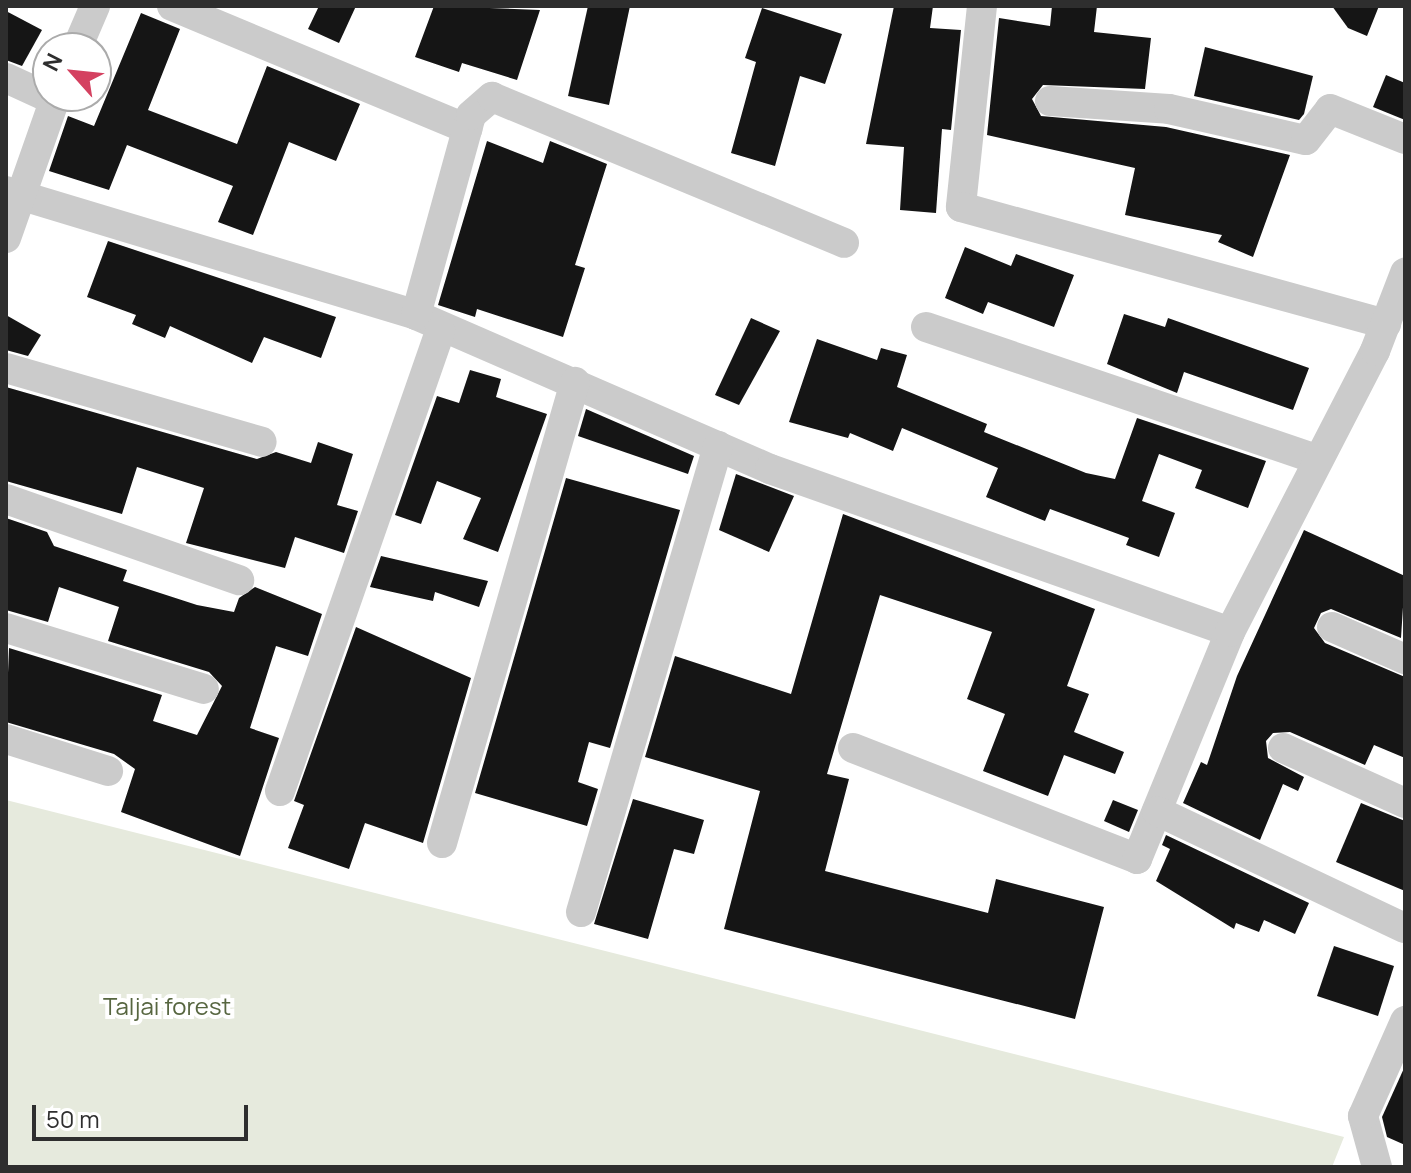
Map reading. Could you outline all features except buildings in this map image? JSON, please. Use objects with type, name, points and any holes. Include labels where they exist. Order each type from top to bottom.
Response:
[{"type":"street","points":[[84,32],[95,6]]},
{"type":"street","points":[[172,6],[467,129]]},
{"type":"street","points":[[982,6],[961,207],[1386,324]]},
{"type":"street","points":[[6,78],[32,89]]},
{"type":"street","points":[[280,791],[428,323],[471,115],[492,97],[844,243]]},
{"type":"street","points":[[1050,101],[1169,109],[1306,140],[1330,109],[1405,139]]},
{"type":"street","points":[[6,238],[14,193],[49,112]]},
{"type":"street","points":[[14,193],[428,323],[575,382],[718,446],[1230,632]]},
{"type":"street","points":[[853,748],[1137,859],[1230,632],[1386,324],[1405,273]]},
{"type":"street","points":[[926,327],[1318,460]]},
{"type":"street","points":[[6,368],[262,442]]},
{"type":"street","points":[[442,843],[575,382]]},
{"type":"street","points":[[581,912],[718,446]]},
{"type":"street","points":[[6,499],[239,580]]},
{"type":"street","points":[[1332,627],[1405,659]]},
{"type":"street","points":[[6,628],[204,689]]},
{"type":"street","points":[[6,739],[108,771]]},
{"type":"street","points":[[1283,748],[1405,803]]},
{"type":"street","points":[[1157,811],[1405,928]]},
{"type":"street","points":[[1377,1167],[1363,1116],[1405,1021]]},
{"type":"green space","name":"Taljai forest","points":[[6,800],[1344,1137],[1332,1167],[6,1167]]}]
